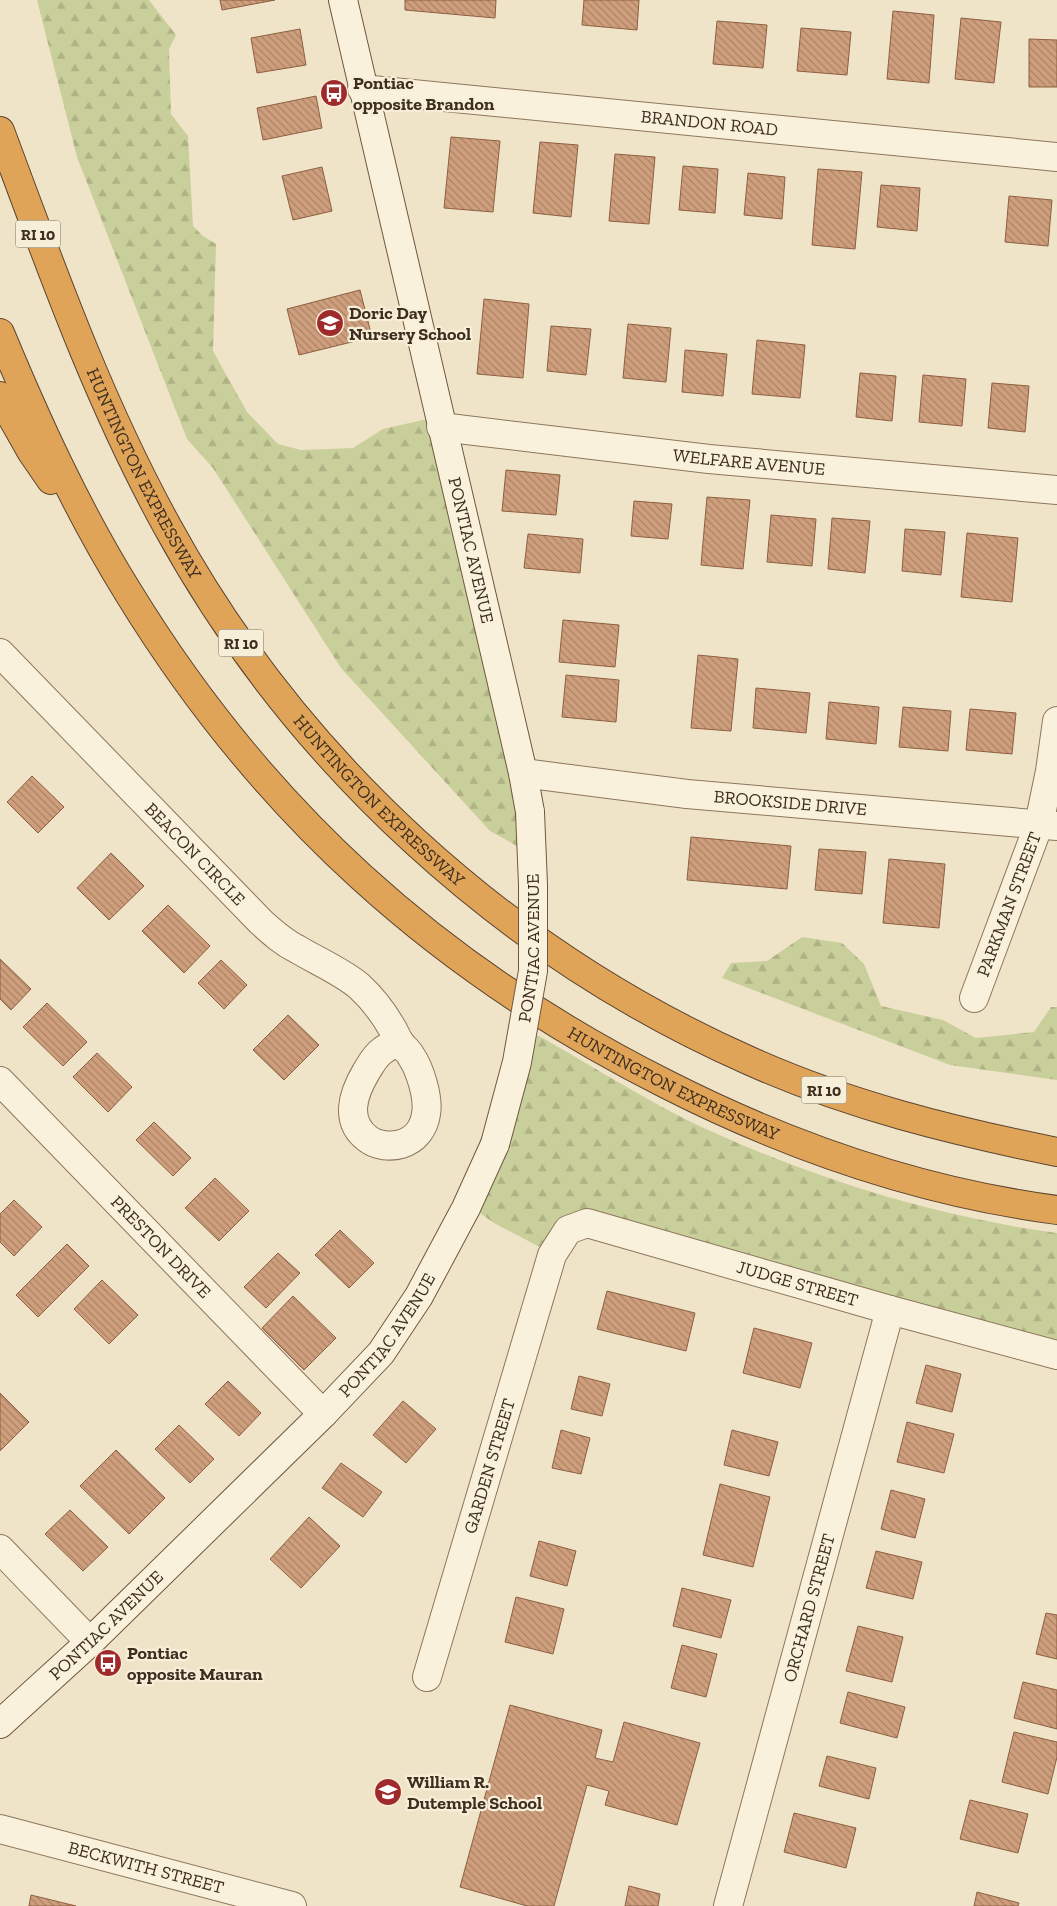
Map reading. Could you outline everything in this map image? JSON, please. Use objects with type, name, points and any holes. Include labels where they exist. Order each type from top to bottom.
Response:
[{"type":"highway","name":"HUNTINGTON EXPRESSWAY","points":[[0,130],[39,236],[100,386],[145,484],[169,529],[195,574],[256,664],[322,747],[397,825],[450,873],[519,927],[606,985],[654,1014],[750,1062],[852,1100],[954,1129],[1057,1152]]},
{"type":"highway","name":"HUNTINGTON EXPRESSWAY","points":[[0,333],[70,489],[127,592],[186,680],[254,767],[290,808],[368,885],[444,947],[496,984],[587,1042],[636,1069],[725,1113],[783,1138],[938,1187],[989,1199],[1057,1210]]},
{"type":"highway","points":[[0,396],[31,451],[127,592]]},
{"type":"street","name":"PONTIAC AVENUE","points":[[0,1724],[90,1642],[323,1414],[381,1353],[419,1296],[466,1208],[495,1144],[517,1062],[533,970],[533,885],[530,812],[523,773],[362,89],[343,0]]},
{"type":"street","name":"BRANDON ROAD","points":[[362,89],[1057,157]]},
{"type":"street","name":"WELFARE AVENUE","points":[[441,427],[709,459],[1057,490]]},
{"type":"street","name":"BEACON CIRCLE","points":[[0,653],[261,922],[283,941],[346,978],[368,995],[386,1018],[399,1041]]},
{"type":"street","name":"PARKMAN STREET","points":[[974,998],[1048,825],[1050,771],[1057,721]]},
{"type":"street","name":"BROOKSIDE DRIVE","points":[[523,773],[687,794],[1048,825]]},
{"type":"street","name":"PRESTON DRIVE","points":[[0,1081],[323,1414]]},
{"type":"street","name":"JUDGE STREET","points":[[552,1255],[568,1230],[587,1224],[1057,1355]]},
{"type":"street","name":"GARDEN STREET","points":[[428,1677],[552,1255]]},
{"type":"street","name":"ORCHARD STREET","points":[[728,1906],[890,1310]]},
{"type":"street","points":[[0,1549],[90,1642]]},
{"type":"street","name":"BECKWITH STREET","points":[[0,1830],[292,1906]]},
{"type":"green space","points":[[37,0],[149,0],[176,35],[169,49],[171,114],[188,136],[193,226],[203,236],[216,244],[213,351],[247,412],[278,444],[301,450],[353,448],[383,429],[436,417],[535,856],[490,831],[341,668],[213,468],[187,439],[77,157]]},
{"type":"green space","points":[[802,937],[842,943],[864,964],[881,1006],[943,1020],[976,1038],[1034,1032],[1051,1007],[1057,1007],[1057,1080],[950,1065],[722,978],[731,963],[767,961]]},
{"type":"green space","points":[[531,1034],[539,1036],[693,1123],[798,1167],[883,1195],[969,1218],[1057,1233],[1057,1354],[581,1229],[551,1253],[494,1223],[477,1211]]},
{"type":"building","points":[[220,0],[275,0],[222,10]]},
{"type":"building","points":[[405,0],[496,0],[495,18],[405,10]]},
{"type":"building","points":[[584,0],[639,0],[637,30],[582,25]]},
{"type":"building","points":[[893,11],[934,15],[929,83],[887,79]]},
{"type":"building","points":[[961,18],[1001,22],[994,83],[955,79]]},
{"type":"building","points":[[717,21],[767,25],[763,68],[713,64]]},
{"type":"building","points":[[801,28],[851,32],[847,75],[797,71]]},
{"type":"building","points":[[300,29],[306,65],[257,73],[251,38]]},
{"type":"building","points":[[1029,39],[1057,40],[1057,87],[1029,87]]},
{"type":"building","points":[[316,96],[322,128],[263,140],[257,108]]},
{"type":"building","points":[[451,137],[500,141],[493,212],[444,208]]},
{"type":"building","points":[[540,142],[578,145],[571,217],[533,213]]},
{"type":"building","points":[[615,154],[655,157],[649,224],[609,221]]},
{"type":"building","points":[[683,166],[718,169],[715,213],[679,210]]},
{"type":"building","points":[[322,167],[332,211],[293,220],[282,176]]},
{"type":"building","points":[[818,169],[862,172],[855,249],[812,245]]},
{"type":"building","points":[[748,173],[785,177],[782,219],[744,215]]},
{"type":"building","points":[[881,185],[920,188],[917,231],[877,227]]},
{"type":"building","points":[[1009,196],[1052,200],[1048,246],[1005,242]]},
{"type":"building","name":"Doric Day Nursery School","points":[[360,290],[372,337],[299,355],[287,309]]},
{"type":"building","points":[[484,299],[529,304],[523,378],[477,374]]},
{"type":"building","points":[[628,324],[671,328],[666,382],[623,378]]},
{"type":"building","points":[[551,326],[591,329],[586,375],[547,371]]},
{"type":"building","points":[[757,340],[805,345],[800,398],[752,394]]},
{"type":"building","points":[[685,350],[727,354],[723,396],[682,392]]},
{"type":"building","points":[[860,373],[896,376],[892,421],[856,417]]},
{"type":"building","points":[[923,375],[966,379],[962,426],[919,422]]},
{"type":"building","points":[[992,383],[1029,386],[1025,432],[988,428]]},
{"type":"building","points":[[506,470],[560,475],[556,515],[502,511]]},
{"type":"building","points":[[707,497],[750,500],[743,569],[701,565]]},
{"type":"building","points":[[634,501],[672,504],[668,539],[631,536]]},
{"type":"building","points":[[771,515],[816,519],[812,566],[767,562]]},
{"type":"building","points":[[832,518],[870,521],[865,573],[828,569]]},
{"type":"building","points":[[905,529],[945,532],[941,575],[902,571]]},
{"type":"building","points":[[967,533],[1018,538],[1012,602],[961,597]]},
{"type":"building","points":[[528,534],[583,539],[580,573],[524,568]]},
{"type":"building","points":[[563,620],[619,625],[615,667],[559,662]]},
{"type":"building","points":[[698,655],[738,659],[731,731],[691,728]]},
{"type":"building","points":[[566,675],[619,680],[616,722],[562,717]]},
{"type":"building","points":[[756,688],[810,693],[806,733],[753,728]]},
{"type":"building","points":[[829,702],[879,707],[876,744],[826,739]]},
{"type":"building","points":[[903,707],[951,711],[948,751],[899,747]]},
{"type":"building","points":[[970,709],[1016,713],[1012,754],[966,750]]},
{"type":"building","points":[[32,776],[64,807],[38,833],[7,802]]},
{"type":"building","points":[[691,837],[791,846],[787,889],[687,880]]},
{"type":"building","points":[[819,849],[866,852],[862,894],[815,890]]},
{"type":"building","points":[[111,853],[144,886],[109,920],[77,888]]},
{"type":"building","points":[[889,859],[945,864],[939,928],[883,923]]},
{"type":"building","points":[[168,905],[210,946],[184,973],[142,931]]},
{"type":"building","points":[[0,959],[31,989],[11,1010],[0,999]]},
{"type":"building","points":[[221,960],[247,985],[224,1009],[198,983]]},
{"type":"building","points":[[47,1003],[87,1042],[63,1066],[23,1027]]},
{"type":"building","points":[[288,1015],[319,1045],[284,1080],[253,1050]]},
{"type":"building","points":[[97,1053],[132,1087],[108,1112],[73,1077]]},
{"type":"building","points":[[154,1122],[191,1158],[173,1176],[136,1140]]},
{"type":"building","points":[[215,1178],[249,1211],[219,1241],[185,1208]]},
{"type":"building","points":[[14,1200],[42,1227],[14,1256],[0,1242],[0,1214]]},
{"type":"building","points":[[340,1230],[374,1263],[349,1288],[315,1255]]},
{"type":"building","points":[[67,1244],[89,1266],[38,1317],[16,1295]]},
{"type":"building","points":[[278,1253],[300,1273],[266,1308],[244,1287]]},
{"type":"building","points":[[102,1280],[138,1315],[109,1344],[74,1309]]},
{"type":"building","points":[[607,1291],[695,1313],[686,1351],[597,1329]]},
{"type":"building","points":[[293,1296],[336,1338],[304,1370],[262,1328]]},
{"type":"building","points":[[754,1328],[812,1343],[800,1388],[743,1373]]},
{"type":"building","points":[[926,1365],[961,1374],[952,1412],[916,1403]]},
{"type":"building","points":[[579,1376],[610,1384],[602,1416],[571,1409]]},
{"type":"building","points":[[228,1381],[261,1413],[239,1436],[205,1404]]},
{"type":"building","points":[[0,1393],[29,1422],[0,1451]]},
{"type":"building","points":[[403,1401],[436,1429],[406,1463],[373,1435]]},
{"type":"building","points":[[907,1422],[954,1434],[944,1473],[897,1462]]},
{"type":"building","points":[[179,1425],[214,1459],[190,1483],[155,1449]]},
{"type":"building","points":[[561,1430],[590,1438],[581,1474],[552,1468]]},
{"type":"building","points":[[732,1430],[778,1442],[769,1476],[724,1465]]},
{"type":"building","points":[[116,1450],[165,1498],[129,1534],[80,1486]]},
{"type":"building","points":[[341,1463],[382,1492],[363,1517],[322,1488]]},
{"type":"building","points":[[720,1484],[770,1497],[753,1567],[703,1555]]},
{"type":"building","points":[[891,1490],[925,1499],[915,1538],[881,1529]]},
{"type":"building","points":[[70,1510],[108,1547],[83,1571],[45,1534]]},
{"type":"building","points":[[309,1517],[340,1546],[301,1588],[270,1559]]},
{"type":"building","points":[[539,1541],[576,1551],[567,1586],[530,1576]]},
{"type":"building","points":[[876,1551],[922,1562],[913,1599],[866,1588]]},
{"type":"building","points":[[682,1588],[731,1600],[721,1638],[673,1626]]},
{"type":"building","points":[[516,1597],[564,1609],[553,1654],[505,1642]]},
{"type":"building","points":[[1046,1613],[1057,1615],[1057,1659],[1036,1654]]},
{"type":"building","points":[[858,1626],[903,1637],[892,1682],[846,1671]]},
{"type":"building","points":[[682,1645],[717,1654],[706,1697],[671,1688]]},
{"type":"building","points":[[1023,1682],[1057,1690],[1057,1729],[1014,1718]]},
{"type":"building","points":[[848,1692],[905,1707],[897,1738],[840,1723]]},
{"type":"building","points":[[510,1705],[602,1730],[595,1758],[613,1762],[624,1722],[700,1743],[677,1825],[605,1805],[609,1791],[587,1785],[554,1906],[527,1906],[460,1887]]},
{"type":"building","points":[[1014,1732],[1057,1742],[1057,1757],[1048,1794],[1002,1782]]},
{"type":"building","points":[[827,1756],[876,1768],[869,1799],[819,1786]]},
{"type":"building","points":[[970,1800],[1028,1814],[1018,1853],[960,1839]]},
{"type":"building","points":[[794,1813],[856,1828],[846,1868],[784,1852]]},
{"type":"building","points":[[629,1886],[660,1894],[658,1906],[625,1906]]},
{"type":"building","points":[[977,1892],[1019,1903],[1018,1906],[974,1906]]},
{"type":"building","points":[[31,1895],[76,1906],[29,1906]]},
{"type":"place","name":"Pontiac opposite Brandon","points":[[334,93]]},
{"type":"place","name":"Doric Day Nursery School","points":[[330,323]]},
{"type":"place","name":"Pontiac opposite Mauran","points":[[108,1663]]},
{"type":"place","name":"William R. Dutemple School","points":[[388,1792]]}]
